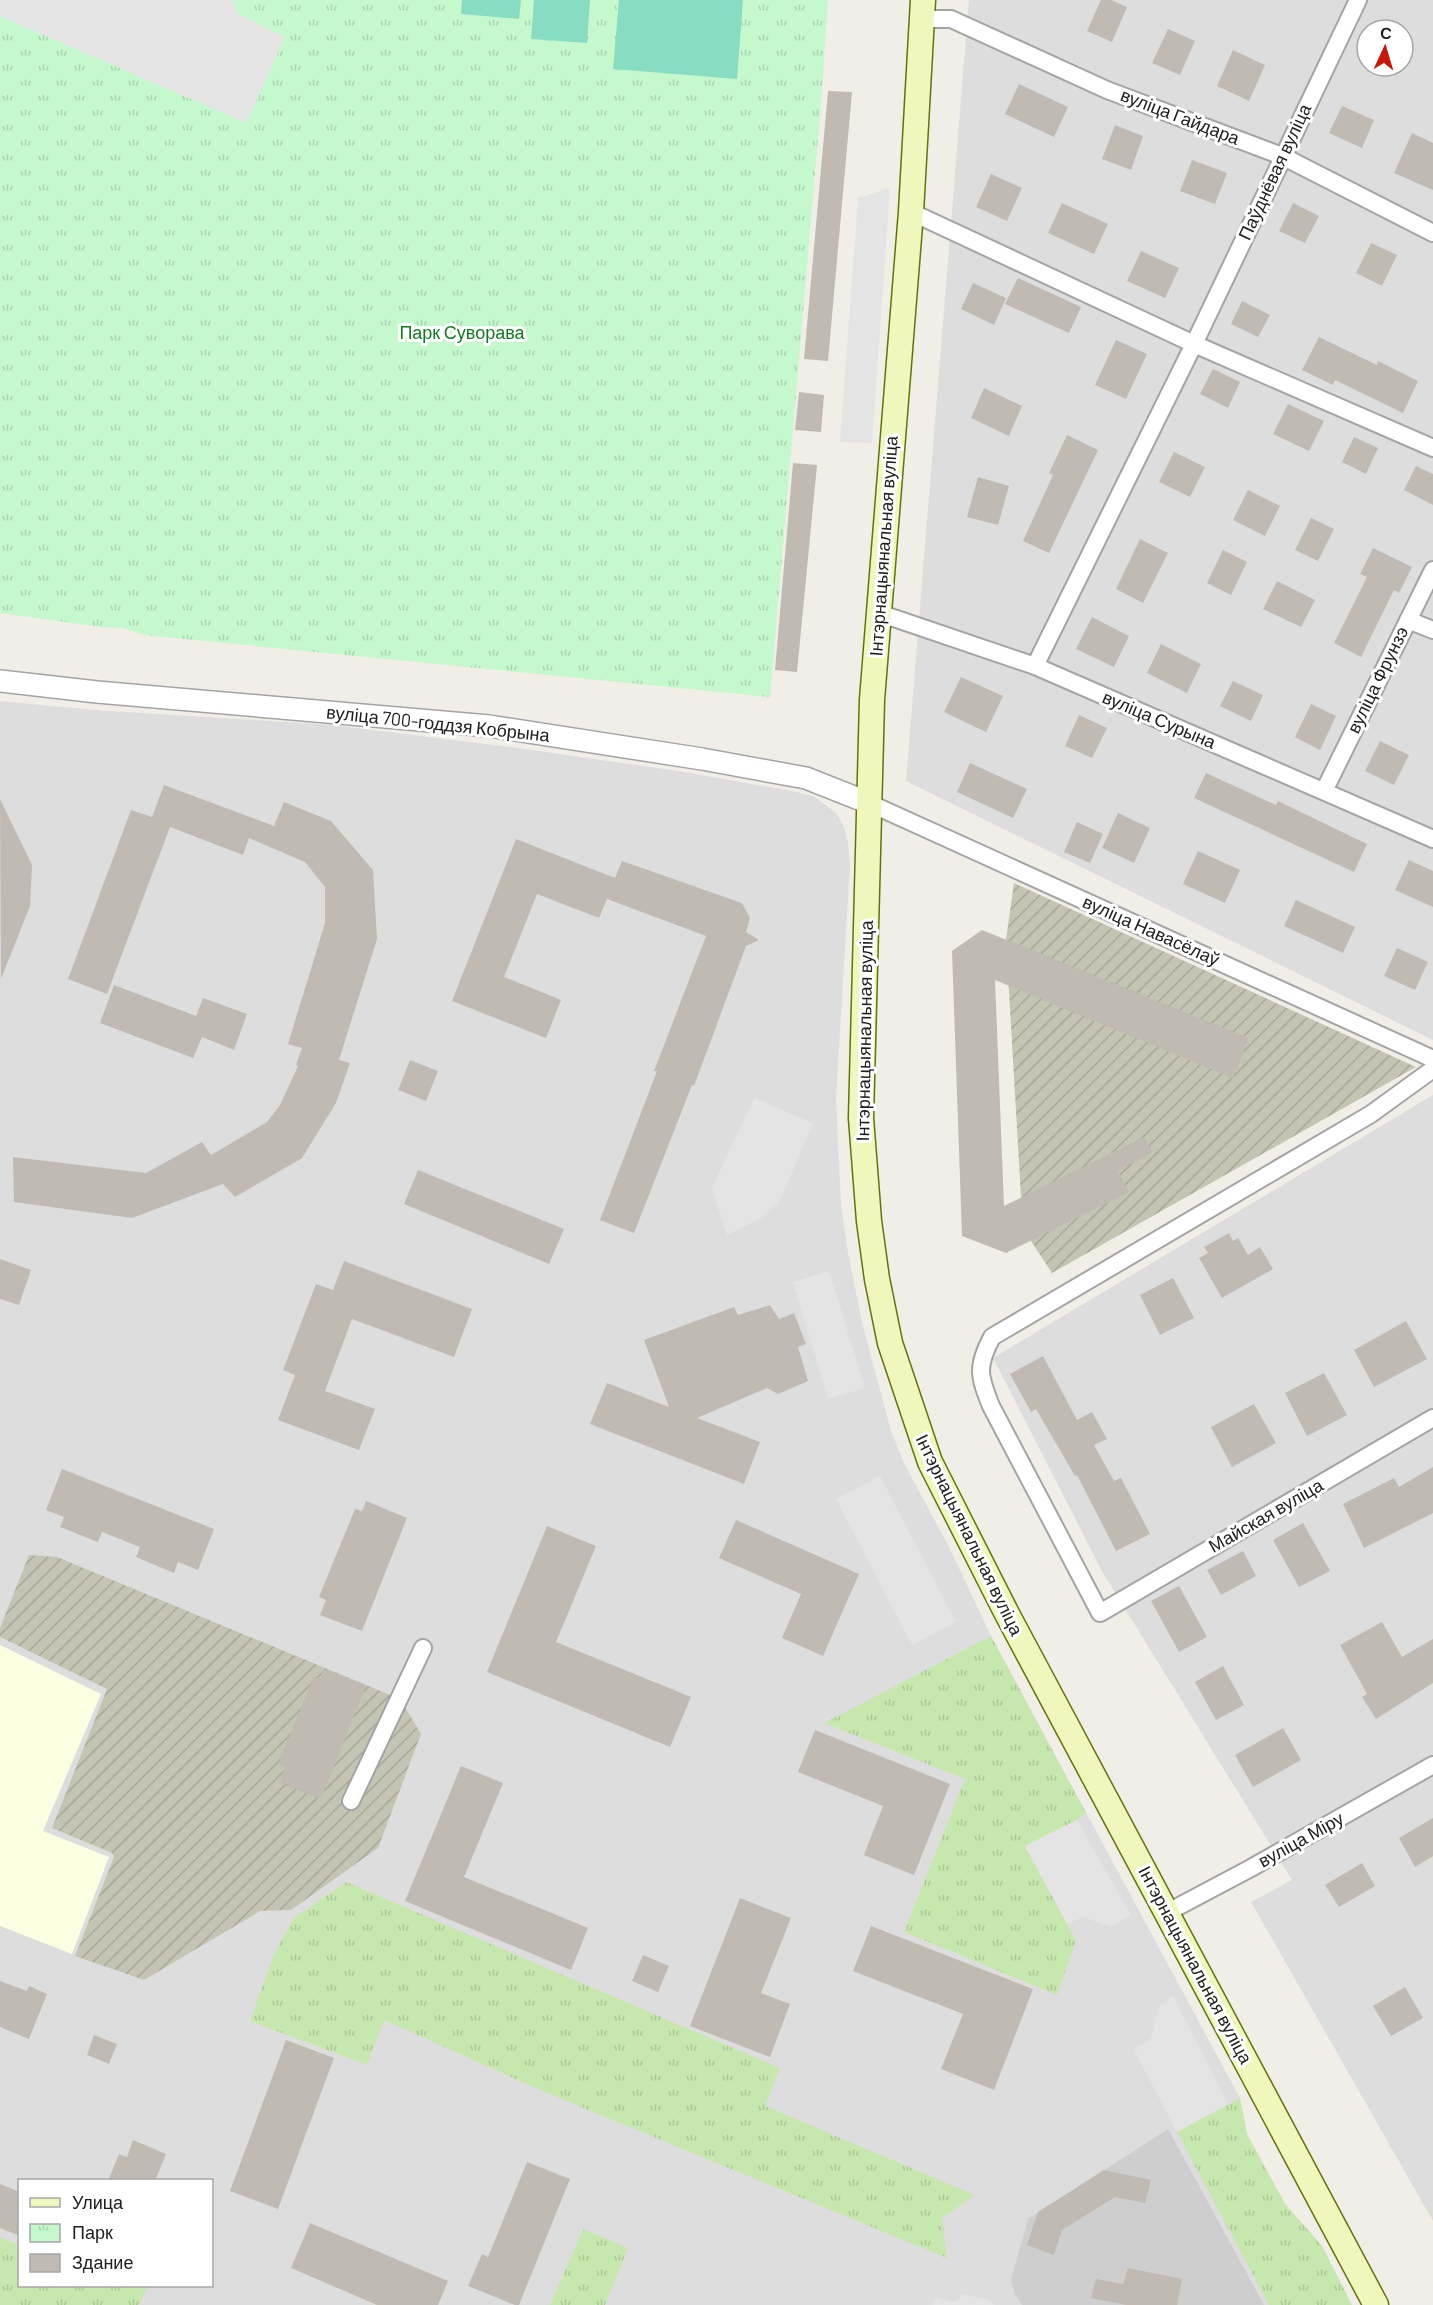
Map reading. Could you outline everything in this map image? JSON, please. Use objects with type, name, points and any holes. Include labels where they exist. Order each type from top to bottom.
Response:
[{"type":"main road","name":"Інтэрнацыянальная вуліца","points":[[923,10],[910,212],[872,700],[861,1118],[877,1279],[890,1343],[930,1462],[1006,1612],[1376,2305]]},
{"type":"street","name":"Паўднёвая вуліца","points":[[1035,666],[1194,344],[1358,0]]},
{"type":"street","name":"вуліца Гайдара","points":[[923,10],[951,19],[1107,90],[1282,156],[1433,233]]},
{"type":"street","points":[[910,212],[1194,344],[1433,448]]},
{"type":"street","name":"вуліца Фрунзэ","points":[[1324,791],[1433,570]]},
{"type":"street","name":"вуліца Сурына","points":[[879,613],[1035,666],[1433,839]]},
{"type":"street","points":[[1408,620],[1433,630]]},
{"type":"street","name":"вуліца 700-годдзя Кобрына","points":[[0,681],[97,692],[489,726],[702,759],[806,778],[869,804]]},
{"type":"street","name":"вуліца Навасёлаў","points":[[869,804],[1433,1059]]},
{"type":"street","name":"Майская вуліца","points":[[1433,1069],[1371,1114],[992,1337],[982,1356],[980,1380],[991,1406],[1100,1613],[1433,1418]]},
{"type":"street","points":[[351,1801],[423,1648]]},
{"type":"street","name":"вуліца Міру","points":[[1168,1912],[1251,1869],[1433,1765]]},
{"type":"shaded area","points":[[0,0],[232,0],[237,13],[285,37],[246,123],[0,16]]},
{"type":"shaded area","points":[[969,0],[1433,0],[1433,1040],[906,781]]},
{"type":"shaded area","points":[[890,188],[872,443],[840,442],[858,198]]},
{"type":"shaded area","points":[[0,701],[95,710],[332,725],[511,747],[678,771],[797,792],[815,797],[837,814],[844,827],[850,865],[836,1098],[841,1205],[862,1322],[891,1431],[904,1463],[949,1547],[991,1636],[1240,2098],[1247,2134],[1285,2204],[1322,2246],[1352,2305],[0,2305]]},
{"type":"shaded area","points":[[1014,883],[1416,1067],[1052,1273],[1031,1241],[1021,1197],[1006,940]]},
{"type":"shaded area","points":[[1433,1095],[1433,2221],[1251,1902],[1292,1880],[1103,1573],[993,1358]]},
{"type":"shaded area","points":[[754,1098],[813,1123],[778,1205],[761,1218],[727,1235],[712,1188]]},
{"type":"shaded area","points":[[829,1271],[865,1388],[828,1399],[793,1282]]},
{"type":"shaded area","points":[[880,1476],[956,1622],[912,1645],[836,1499]]},
{"type":"shaded area","points":[[29,1555],[57,1557],[400,1699],[421,1734],[378,1848],[291,1910],[260,1911],[144,1980],[75,1956],[114,1857],[112,1853],[52,1828],[107,1689],[0,1637],[0,1628]]},
{"type":"shaded area","points":[[0,1645],[101,1694],[43,1831],[109,1857],[72,1954],[0,1926]]},
{"type":"shaded area","points":[[1077,1820],[1131,1915],[1111,1927],[1083,1917],[1067,1924],[1025,1846]]},
{"type":"shaded area","points":[[1173,1996],[1228,2104],[1177,2132],[1134,2050],[1151,2039],[1159,2006]]},
{"type":"shaded area","points":[[1168,2129],[1264,2305],[1022,2305],[1015,2294],[1011,2280],[1028,2219]]},
{"type":"shaded area","points":[[962,2294],[986,2299],[995,2305],[933,2305],[936,2297],[951,2302],[959,2300]]},
{"type":"green space","name":"Парк Суворава","points":[[0,0],[828,0],[770,697],[144,635],[123,628],[0,613]]},
{"type":"green space","points":[[462,0],[521,0],[519,19],[461,14]]},
{"type":"green space","points":[[534,0],[590,0],[587,43],[531,39]]},
{"type":"green space","points":[[619,0],[743,0],[737,79],[613,69]]},
{"type":"green space","points":[[991,1636],[1086,1813],[1077,1820],[1025,1846],[1076,1941],[1057,1995],[904,1932],[965,1779],[824,1723]]},
{"type":"green space","points":[[346,1882],[780,2068],[765,2106],[975,2195],[942,2218],[947,2258],[540,2090],[384,2020],[367,2065],[250,2021],[274,1954],[294,1918]]},
{"type":"green space","points":[[1240,2098],[1247,2134],[1285,2204],[1322,2246],[1352,2305],[1269,2305],[1177,2132]]},
{"type":"green space","points":[[583,2229],[628,2248],[605,2305],[550,2305]]},
{"type":"green space","points":[[0,2237],[18,2245],[18,2287],[148,2287],[139,2305],[0,2305]]},
{"type":"building","points":[[1101,0],[1111,0],[1127,7],[1112,42],[1087,31]]},
{"type":"building","points":[[1168,29],[1195,41],[1180,75],[1152,63]]},
{"type":"building","points":[[1233,50],[1265,65],[1249,101],[1217,86]]},
{"type":"building","points":[[1019,84],[1068,107],[1054,137],[1005,114]]},
{"type":"building","points":[[828,91],[852,92],[828,361],[804,359]]},
{"type":"building","points":[[1342,106],[1374,120],[1362,148],[1329,133]]},
{"type":"building","points":[[1115,125],[1143,136],[1131,170],[1102,159]]},
{"type":"building","points":[[1412,133],[1433,143],[1433,190],[1394,173]]},
{"type":"building","points":[[1192,160],[1227,173],[1215,204],[1180,191]]},
{"type":"building","points":[[991,174],[1022,188],[1007,221],[976,207]]},
{"type":"building","points":[[1062,203],[1108,224],[1094,254],[1048,233]]},
{"type":"building","points":[[1293,203],[1319,216],[1305,243],[1279,231]]},
{"type":"building","points":[[1371,243],[1397,255],[1382,286],[1356,273]]},
{"type":"building","points":[[1141,251],[1179,268],[1165,298],[1127,281]]},
{"type":"building","points":[[1018,278],[1081,307],[1069,333],[1005,304]]},
{"type":"building","points":[[973,283],[1006,298],[994,325],[961,309]]},
{"type":"building","points":[[1242,301],[1270,315],[1258,337],[1231,324]]},
{"type":"building","points":[[1319,337],[1377,365],[1378,361],[1418,381],[1403,413],[1335,380],[1333,385],[1302,370]]},
{"type":"building","points":[[1116,340],[1147,354],[1126,399],[1095,385]]},
{"type":"building","points":[[1213,369],[1240,382],[1228,408],[1200,394]]},
{"type":"building","points":[[984,388],[1022,406],[1009,436],[971,418]]},
{"type":"building","points":[[799,392],[824,395],[821,432],[795,430]]},
{"type":"building","points":[[1288,404],[1324,421],[1309,451],[1273,434]]},
{"type":"building","points":[[1067,435],[1098,450],[1049,553],[1023,541],[1053,475],[1049,473]]},
{"type":"building","points":[[1354,437],[1378,448],[1366,474],[1342,462]]},
{"type":"building","points":[[1174,452],[1205,467],[1190,497],[1159,482]]},
{"type":"building","points":[[793,463],[817,465],[797,672],[775,670]]},
{"type":"building","points":[[1416,466],[1433,474],[1433,505],[1404,490]]},
{"type":"building","points":[[978,477],[1009,486],[998,525],[967,517]]},
{"type":"building","points":[[1248,490],[1280,506],[1265,536],[1233,520]]},
{"type":"building","points":[[1311,518],[1334,529],[1318,561],[1295,550]]},
{"type":"building","points":[[1140,539],[1168,553],[1143,603],[1116,589]]},
{"type":"building","points":[[1373,548],[1412,567],[1399,593],[1394,590],[1361,657],[1334,643],[1367,577],[1360,574]]},
{"type":"building","points":[[1223,550],[1247,562],[1231,595],[1207,583]]},
{"type":"building","points":[[1277,581],[1315,600],[1301,627],[1263,609]]},
{"type":"building","points":[[1092,617],[1129,636],[1114,667],[1076,649]]},
{"type":"building","points":[[1161,644],[1201,664],[1187,693],[1147,673]]},
{"type":"building","points":[[961,677],[1003,696],[986,732],[944,712]]},
{"type":"building","points":[[1233,681],[1263,695],[1251,721],[1220,706]]},
{"type":"building","points":[[1311,704],[1336,716],[1320,750],[1295,737]]},
{"type":"building","points":[[1079,715],[1107,728],[1092,758],[1065,746]]},
{"type":"building","points":[[1380,741],[1409,755],[1394,785],[1365,771]]},
{"type":"building","points":[[970,763],[1027,789],[1013,818],[957,792]]},
{"type":"building","points":[[1206,773],[1276,805],[1278,801],[1367,844],[1354,872],[1194,798]]},
{"type":"building","points":[[164,785],[274,826],[284,802],[331,821],[373,870],[377,939],[339,1060],[350,1063],[336,1103],[302,1158],[235,1197],[223,1184],[132,1218],[14,1202],[13,1157],[146,1173],[202,1142],[211,1155],[267,1122],[280,1105],[298,1066],[296,1065],[302,1048],[288,1044],[325,923],[325,887],[305,862],[249,838],[243,855],[170,827],[107,994],[68,979],[131,810],[152,817]]},
{"type":"building","points":[[0,799],[32,865],[30,906],[1,979]]},
{"type":"building","points":[[1118,813],[1150,828],[1134,863],[1102,848]]},
{"type":"building","points":[[1077,822],[1103,834],[1090,863],[1064,852]]},
{"type":"building","points":[[516,839],[615,878],[622,861],[742,903],[750,918],[746,932],[759,940],[746,946],[694,1086],[692,1085],[634,1233],[600,1220],[706,936],[607,899],[599,918],[537,894],[504,977],[561,1000],[546,1038],[452,1001]]},
{"type":"building","points":[[1198,851],[1240,870],[1225,903],[1183,884]]},
{"type":"building","points":[[1409,860],[1433,871],[1433,907],[1395,890]]},
{"type":"building","points":[[1296,900],[1355,927],[1343,953],[1284,926]]},
{"type":"building","points":[[982,930],[1249,1038],[1233,1078],[995,980],[1004,1206],[1144,1137],[1152,1152],[1118,1171],[1129,1192],[1006,1253],[962,1236],[952,951]]},
{"type":"building","points":[[1397,948],[1428,962],[1415,990],[1384,976]]},
{"type":"building","points":[[114,985],[196,1016],[203,998],[247,1014],[234,1050],[202,1037],[193,1058],[100,1023]]},
{"type":"building","points":[[410,1060],[438,1071],[426,1101],[398,1090]]},
{"type":"building","points":[[418,1170],[564,1229],[549,1264],[404,1204]]},
{"type":"building","points":[[1229,1233],[1233,1241],[1238,1238],[1248,1255],[1260,1247],[1273,1269],[1222,1298],[1199,1258],[1208,1253],[1204,1247]]},
{"type":"building","points":[[0,1259],[31,1270],[19,1305],[0,1299]]},
{"type":"building","points":[[344,1261],[472,1309],[454,1357],[352,1319],[325,1391],[375,1409],[359,1450],[278,1420],[295,1375],[283,1370],[316,1284],[333,1290]]},
{"type":"building","points":[[1173,1278],[1194,1318],[1160,1335],[1140,1295]]},
{"type":"building","points":[[770,1305],[779,1319],[794,1313],[806,1344],[798,1347],[808,1381],[778,1394],[767,1388],[697,1418],[760,1442],[744,1484],[590,1424],[607,1383],[669,1407],[644,1340],[734,1307],[738,1315]]},
{"type":"building","points":[[1406,1321],[1427,1359],[1374,1387],[1354,1350]]},
{"type":"building","points":[[1043,1356],[1077,1420],[1092,1412],[1107,1439],[1094,1445],[1114,1481],[1121,1478],[1150,1534],[1116,1551],[1077,1475],[1075,1476],[1036,1409],[1031,1412],[1010,1374]]},
{"type":"building","points":[[1324,1373],[1347,1415],[1307,1436],[1285,1393]]},
{"type":"building","points":[[1254,1404],[1276,1443],[1232,1467],[1211,1427]]},
{"type":"building","points":[[1433,1467],[1433,1513],[1364,1548],[1343,1504],[1394,1478],[1399,1487]]},
{"type":"building","points":[[62,1469],[214,1529],[198,1570],[178,1562],[174,1573],[136,1557],[140,1547],[102,1532],[98,1542],[60,1527],[64,1517],[46,1510]]},
{"type":"building","points":[[366,1501],[407,1518],[362,1631],[320,1615],[326,1600],[319,1597],[355,1509],[362,1511]]},
{"type":"building","points":[[736,1520],[859,1574],[823,1656],[782,1638],[801,1594],[719,1558]]},
{"type":"building","points":[[1303,1523],[1330,1571],[1299,1587],[1273,1540]]},
{"type":"building","points":[[547,1526],[596,1546],[556,1642],[691,1697],[670,1747],[487,1672]]},
{"type":"building","points":[[1243,1551],[1256,1576],[1221,1595],[1207,1570]]},
{"type":"building","points":[[1179,1586],[1207,1637],[1179,1652],[1151,1601]]},
{"type":"building","points":[[1382,1622],[1402,1657],[1433,1639],[1433,1683],[1376,1719],[1362,1697],[1367,1694],[1340,1645]]},
{"type":"building","points":[[1223,1666],[1244,1705],[1216,1720],[1195,1682]]},
{"type":"building","points":[[324,1669],[366,1685],[321,1799],[279,1783],[285,1767],[278,1764],[314,1676],[320,1679]]},
{"type":"building","points":[[1283,1728],[1301,1760],[1253,1787],[1235,1755]]},
{"type":"building","points":[[815,1730],[950,1784],[914,1875],[864,1855],[883,1806],[798,1772]]},
{"type":"building","points":[[461,1766],[503,1783],[464,1877],[588,1928],[571,1970],[405,1901]]},
{"type":"building","points":[[1433,1818],[1433,1856],[1415,1867],[1399,1838]]},
{"type":"building","points":[[1362,1863],[1375,1886],[1339,1907],[1325,1885]]},
{"type":"building","points":[[740,1898],[791,1918],[761,1993],[790,2004],[770,2057],[690,2026]]},
{"type":"building","points":[[871,1926],[1033,1989],[994,2090],[941,2069],[963,2014],[853,1971]]},
{"type":"building","points":[[643,1955],[669,1966],[658,1992],[632,1981]]},
{"type":"building","points":[[0,1981],[27,1991],[29,1986],[47,1994],[29,2039],[0,2027]]},
{"type":"building","points":[[1405,1987],[1423,2018],[1391,2036],[1373,2006]]},
{"type":"building","points":[[94,2035],[117,2044],[109,2064],[87,2055]]},
{"type":"building","points":[[286,2040],[334,2058],[278,2209],[230,2191]]},
{"type":"building","points":[[133,2140],[166,2154],[156,2179],[109,2179],[119,2154],[127,2157]]},
{"type":"building","points":[[527,2162],[570,2179],[519,2305],[515,2305],[468,2286],[482,2254],[488,2257]]},
{"type":"building","points":[[1104,2170],[1151,2180],[1145,2203],[1115,2197],[1062,2230],[1054,2255],[1027,2245],[1038,2212]]},
{"type":"building","points":[[0,2184],[18,2191],[18,2235],[0,2228]]},
{"type":"building","points":[[310,2223],[448,2281],[438,2305],[377,2305],[291,2268]]},
{"type":"building","points":[[1128,2268],[1182,2279],[1177,2305],[1126,2305],[1091,2298],[1096,2279],[1123,2284]]}]
